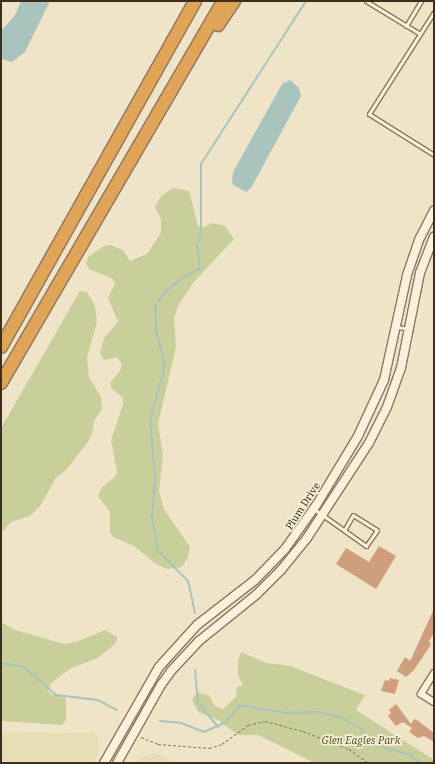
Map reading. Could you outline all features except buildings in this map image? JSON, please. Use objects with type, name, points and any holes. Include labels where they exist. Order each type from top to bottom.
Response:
[{"type":"highway","points":[[2,346],[194,1]]},
{"type":"highway","points":[[1,383],[223,1]]},
{"type":"highway","points":[[171,92],[234,1]]},
{"type":"highway","points":[[1,390],[18,353]]},
{"type":"street","name":"Plum Drive","points":[[104,763],[148,683],[168,656],[197,625],[271,565],[297,535],[314,509],[373,408],[388,369],[411,262],[434,210]]},
{"type":"street","name":"Plum Drive","points":[[117,763],[160,685],[177,664],[204,637],[268,584],[302,544],[369,443],[387,407],[401,368],[420,273],[434,237]]},
{"type":"street","points":[[434,673],[422,694],[434,702]]},
{"type":"lane","points":[[366,1],[420,34]]},
{"type":"lane","points":[[406,26],[421,1]]},
{"type":"lane","points":[[434,12],[369,114],[434,155]]},
{"type":"lane","points":[[397,327],[409,329]]},
{"type":"lane","points":[[314,509],[345,529],[343,531],[366,546],[377,530],[353,516],[345,529]]},
{"type":"lane","points":[[168,656],[177,664]]},
{"type":"path","points":[[133,733],[158,744],[210,748],[222,744],[248,725],[265,721],[303,731],[349,749],[368,763]]},
{"type":"shaded area","points":[[1,732],[93,733],[98,737],[99,751],[94,763],[1,763]]},
{"type":"shaded area","points":[[153,753],[166,757],[172,763],[135,763],[140,758]]},
{"type":"green space","points":[[173,188],[189,191],[198,226],[202,228],[213,223],[225,226],[234,239],[193,283],[178,306],[174,318],[176,347],[158,424],[163,455],[159,492],[164,509],[190,547],[188,557],[182,567],[167,569],[156,564],[134,546],[113,537],[110,532],[110,512],[98,496],[102,487],[116,476],[117,472],[111,440],[123,404],[123,398],[112,389],[110,383],[119,372],[122,365],[117,357],[104,360],[100,353],[104,338],[118,322],[108,298],[115,283],[113,279],[89,269],[86,264],[88,257],[104,246],[111,245],[123,250],[130,261],[147,254],[161,233],[161,219],[155,207],[161,196]]},
{"type":"green space","points":[[80,291],[87,292],[95,306],[97,322],[87,357],[89,377],[101,397],[102,409],[94,421],[92,434],[88,442],[67,469],[56,478],[40,506],[30,516],[11,522],[1,533],[1,428]]},
{"type":"green space","points":[[1,622],[15,630],[64,644],[76,642],[105,630],[117,637],[116,643],[98,658],[71,668],[50,684],[48,691],[51,694],[66,698],[66,720],[62,725],[1,721]]},
{"type":"green space","name":"Glen Eagles Park","points":[[241,652],[266,663],[290,666],[365,695],[356,710],[434,760],[434,763],[315,763],[258,735],[238,735],[218,720],[198,712],[192,700],[197,692],[210,696],[214,705],[223,709],[236,697],[237,687],[243,685],[238,675],[238,662]]},
{"type":"water","points":[[21,1],[50,1],[25,52],[12,62],[1,59],[1,31],[15,15]]},
{"type":"water","points":[[290,80],[299,88],[301,96],[251,188],[246,192],[232,184],[233,172],[282,84]]},
{"type":"waterway","points":[[195,613],[188,581],[158,551],[152,516],[155,478],[150,420],[165,366],[156,331],[155,306],[166,291],[184,277],[200,268],[197,245],[201,233],[201,164],[306,1]]},
{"type":"waterway","points":[[1,663],[24,667],[56,695],[98,700],[117,710]]},
{"type":"waterway","points":[[195,670],[198,703],[218,727]]},
{"type":"waterway","points":[[160,721],[181,723],[204,732],[226,722],[240,705],[286,713],[317,712],[342,718],[361,729],[369,743],[410,755],[420,763]]}]
